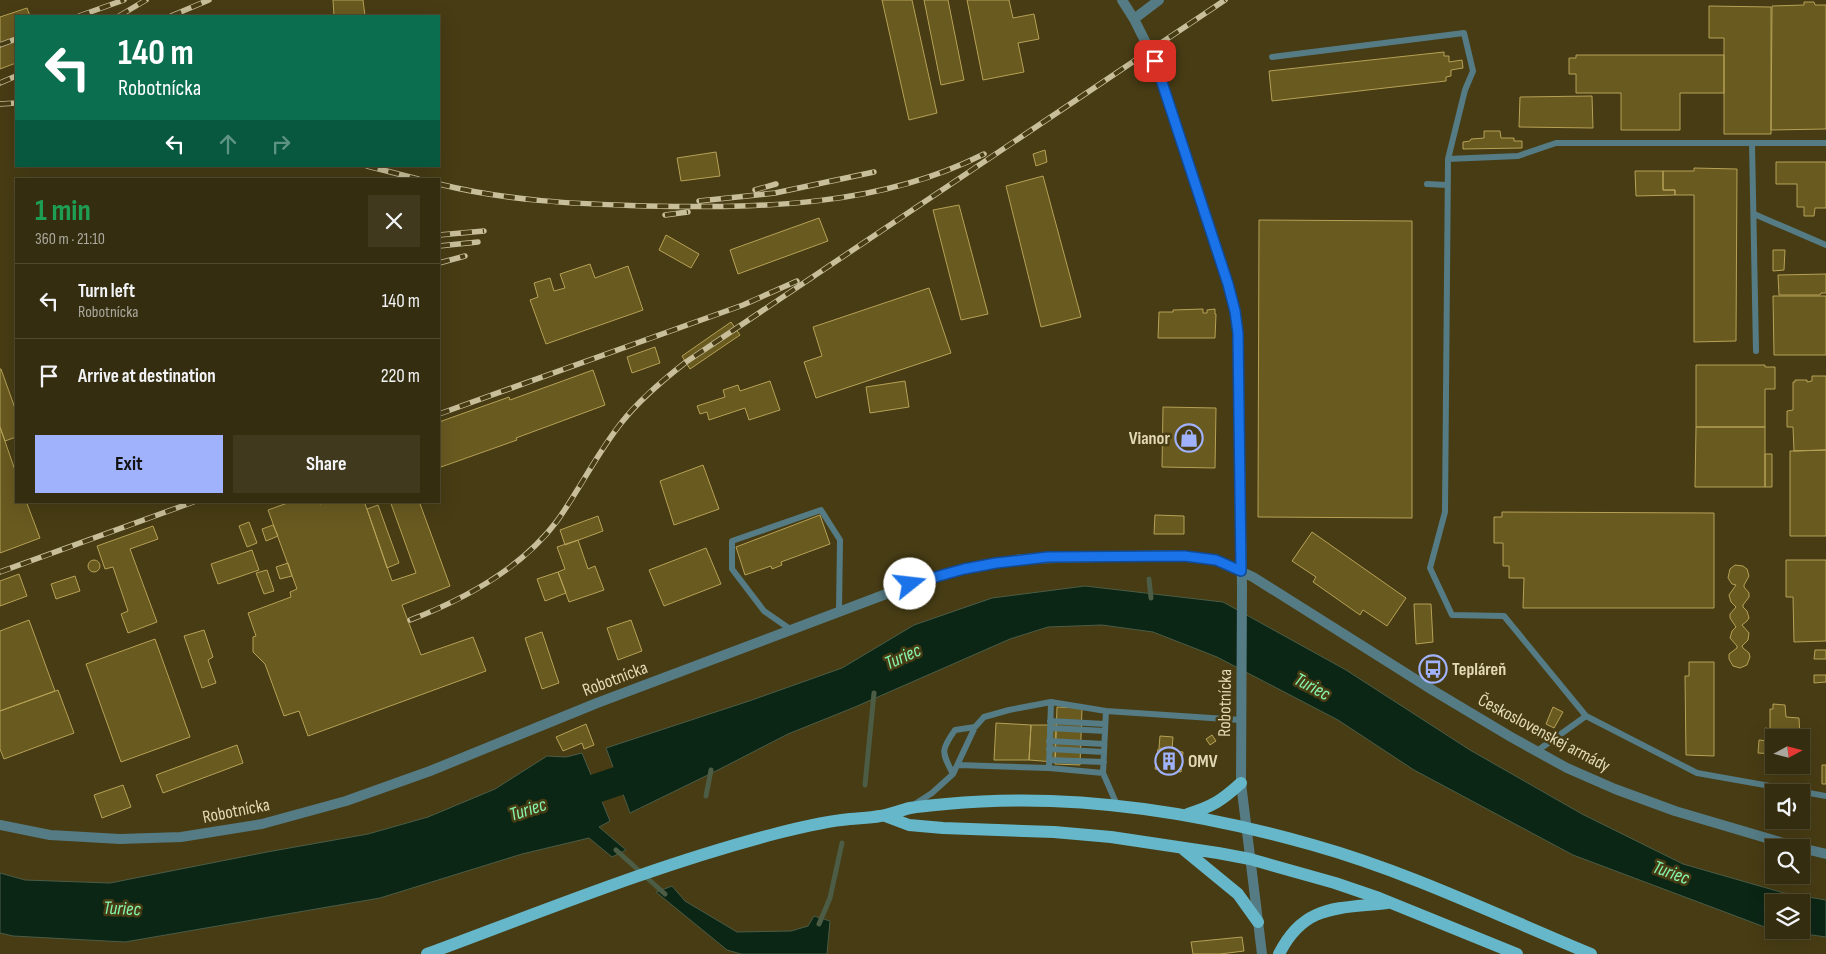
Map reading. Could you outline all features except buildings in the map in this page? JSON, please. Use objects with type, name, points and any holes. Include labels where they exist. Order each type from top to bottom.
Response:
[{"type":"main road","points":[[1185,815],[1214,805],[1224,799],[1240,783]]},
{"type":"main road","points":[[428,954],[660,868],[782,832],[849,819],[885,816],[908,808],[947,804],[1034,800],[1117,805],[1185,815],[1284,837],[1365,861],[1431,885],[1591,954]]},
{"type":"main road","points":[[885,816],[909,825],[1054,832],[1111,837],[1180,846],[1250,859],[1335,883],[1517,954]]},
{"type":"main road","points":[[1180,846],[1238,894],[1258,922]]},
{"type":"main road","points":[[1279,954],[1287,938],[1299,925],[1314,915],[1327,910],[1389,903]]},
{"type":"street","name":"Robotnícka","points":[[1122,0],[1134,19],[1155,61],[1228,284],[1235,311],[1238,333],[1242,588],[1240,783],[1262,954]]},
{"type":"street","points":[[1134,19],[1159,0]]},
{"type":"street","name":"Robotnícka","points":[[0,825],[50,835],[129,839],[182,837],[262,824],[346,802],[430,771],[597,703],[839,610],[910,584],[955,572],[1021,559],[1170,555],[1216,560],[1241,571]]},
{"type":"street","name":"Československej armády","points":[[1241,571],[1434,691],[1567,768],[1647,801],[1769,839]]},
{"type":"street","name":"Československej armády","points":[[1810,850],[1826,854]]},
{"type":"lane","points":[[1272,57],[1464,33],[1473,71],[1465,90],[1448,159],[1447,184],[1445,512],[1430,568],[1452,615],[1504,616],[1586,716],[1697,773],[1826,796]]},
{"type":"lane","points":[[1448,159],[1518,156],[1556,142],[1826,143]]},
{"type":"lane","points":[[1752,143],[1756,351]]},
{"type":"lane","points":[[1427,184],[1447,184]]},
{"type":"lane","points":[[1754,214],[1826,246]]},
{"type":"lane","points":[[790,629],[764,611],[732,569],[732,542],[820,510],[840,540],[839,610]]},
{"type":"lane","points":[[908,808],[932,792],[953,774],[975,727],[984,717],[1051,702],[1106,711],[1241,720]]},
{"type":"lane","points":[[1049,768],[1051,702]]},
{"type":"lane","points":[[1106,711],[1103,773],[1117,805]]},
{"type":"lane","points":[[1537,751],[1586,716]]},
{"type":"lane","points":[[1050,725],[1105,728]]},
{"type":"lane","points":[[953,774],[944,755],[946,743],[955,730],[975,727]]},
{"type":"lane","points":[[1050,742],[1104,744]]},
{"type":"lane","points":[[1049,749],[1104,752]]},
{"type":"lane","points":[[1049,760],[1104,762]]},
{"type":"lane","points":[[958,765],[1049,768],[1103,773]]},
{"type":"water","points":[[1085,586],[1223,602],[1346,670],[1470,750],[1582,814],[1683,864],[1790,894],[1765,894],[1765,927],[1573,855],[1414,770],[1338,720],[1217,657],[1153,632],[1102,625],[1048,627],[1010,639],[855,707],[788,734],[630,813],[606,748],[842,668],[914,625],[992,598]]},
{"type":"water","points":[[582,753],[610,821],[599,827],[626,850],[612,857],[589,838],[522,854],[380,898],[125,942],[13,936],[0,933],[0,873],[25,880],[110,883],[368,834],[428,817],[495,789],[547,756],[566,757]]},
{"type":"water","points":[[672,886],[685,901],[737,932],[791,931],[808,926],[814,916],[830,921],[827,954],[741,954],[727,950],[656,892]]},
{"type":"water","points":[[1810,897],[1826,900],[1826,937],[1810,935]]},
{"type":"waterway","points":[[1149,579],[1151,598]]},
{"type":"waterway","points":[[865,785],[874,693]]},
{"type":"waterway","name":"Turiec","points":[[559,801],[655,766]]},
{"type":"waterway","points":[[706,796],[711,770]]},
{"type":"waterway","points":[[819,924],[830,898],[842,843]]},
{"type":"waterway","points":[[616,850],[665,894]]},
{"type":"railway","points":[[82,15],[124,0]]},
{"type":"railway","points":[[121,15],[146,0]]},
{"type":"railway","points":[[173,15],[209,0]]},
{"type":"railway","points":[[410,620],[431,612],[491,581],[527,554],[557,521],[613,434],[636,405],[686,362],[1225,0]]},
{"type":"railway","points":[[0,45],[15,39]]},
{"type":"railway","points":[[0,83],[15,76]]},
{"type":"railway","points":[[0,104],[15,103]]},
{"type":"railway","points":[[440,184],[516,198],[568,203],[689,207],[776,204],[819,201],[903,185],[944,172],[984,154]]},
{"type":"railway","points":[[371,167],[414,178]]},
{"type":"railway","points":[[699,201],[775,193],[874,172]]},
{"type":"railway","points":[[755,190],[776,184]]},
{"type":"railway","points":[[665,215],[688,212]]},
{"type":"railway","points":[[440,235],[484,231]]},
{"type":"railway","points":[[440,246],[478,242]]},
{"type":"railway","points":[[440,263],[465,256]]},
{"type":"railway","points":[[440,414],[743,305],[797,281]]},
{"type":"railway","points":[[0,572],[190,503]]},
{"type":"place","name":"Vianor","points":[[1189,438]]},
{"type":"place","name":"Tepláreň","points":[[1433,669]]},
{"type":"place","name":"OMV","points":[[1169,761]]},
{"type":"route","points":[[910,584],[964,569],[1021,559],[1048,557],[1184,556],[1216,560],[1241,571],[1238,333],[1235,311],[1228,284],[1155,61]]}]
